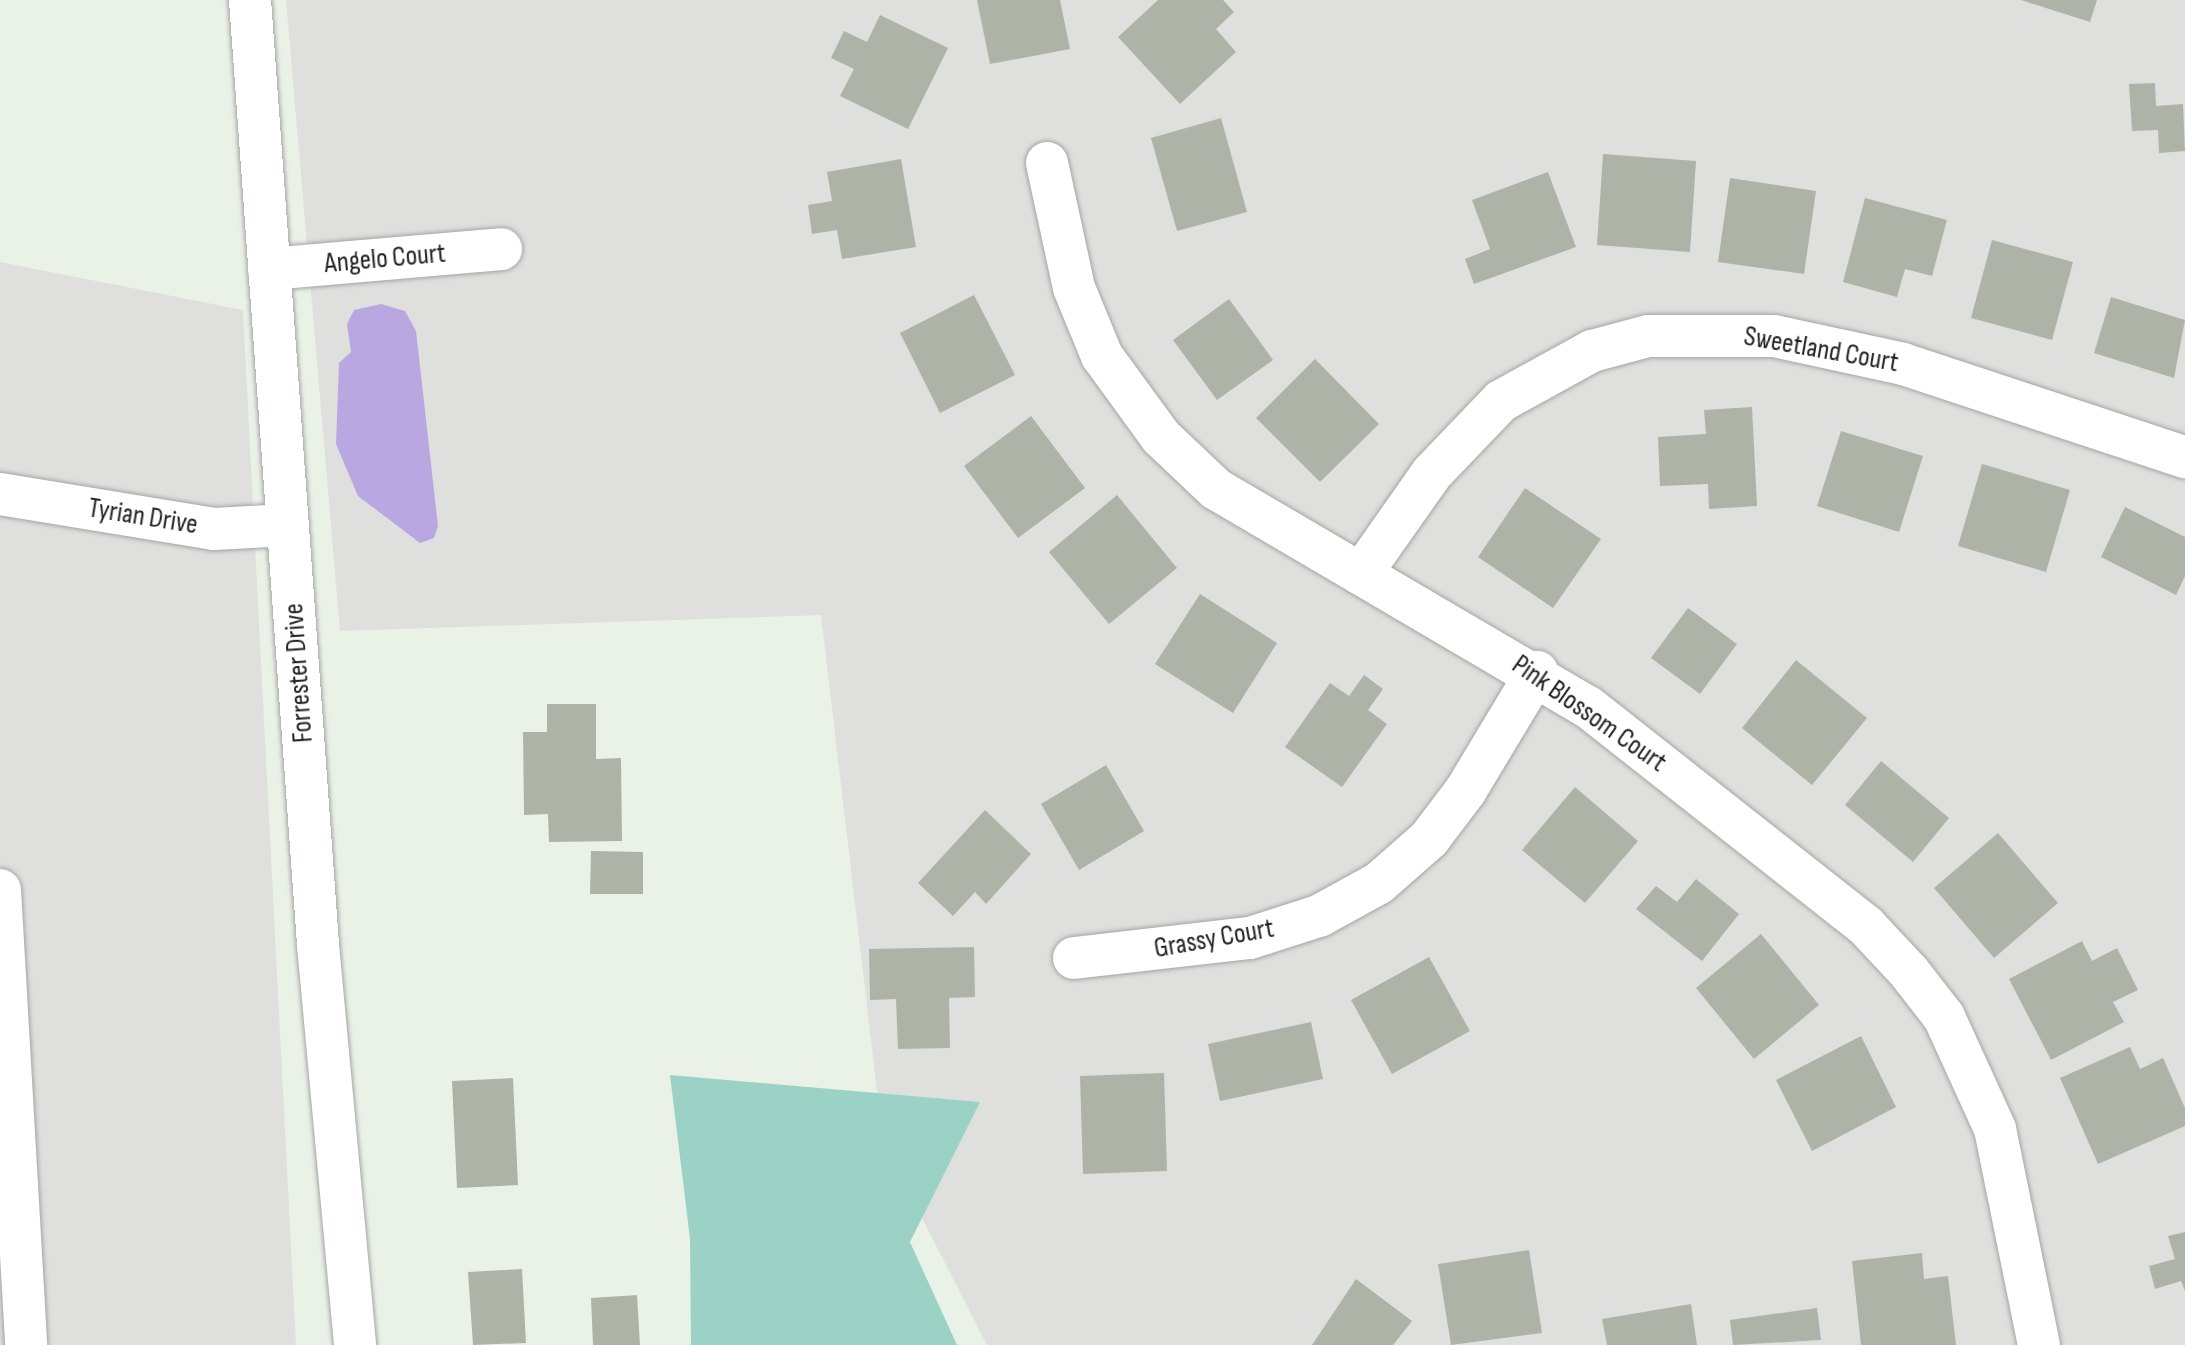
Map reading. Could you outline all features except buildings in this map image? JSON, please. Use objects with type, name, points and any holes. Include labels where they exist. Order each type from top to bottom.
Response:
[{"type":"street","name":"Forrester Drive","points":[[250,0],[287,526],[355,1345]]},
{"type":"street","name":"Pink Blossom Court","points":[[1047,163],[1074,288],[1102,356],[1127,393],[1216,490],[1537,672],[1866,926],[1944,1017],[1995,1129],[2040,1345]]},
{"type":"street","name":"Angelo Court","points":[[268,269],[502,250]]},
{"type":"street","name":"Sweetland Court","points":[[1362,574],[1442,460],[1501,401],[1592,350],[1648,336],[1774,336],[1903,364],[2185,456]]},
{"type":"street","name":"Tyrian Drive","points":[[0,494],[214,529],[287,526]]},
{"type":"street","name":"Grassy Court","points":[[1074,958],[1250,938],[1319,916],[1379,883],[1429,838],[1466,790],[1537,672]]},
{"type":"street","points":[[0,890],[26,1345]]},
{"type":"shaded area","points":[[286,0],[2185,0],[2185,1345],[987,1345],[883,1142],[821,615],[340,631]]},
{"type":"shaded area","points":[[0,262],[243,310],[296,1345],[0,1345]]},
{"type":"shaded area","points":[[381,304],[405,311],[416,331],[438,526],[434,538],[420,543],[358,496],[336,444],[339,363],[351,352],[347,324],[354,310]]},
{"type":"shaded area","points":[[670,1075],[980,1102],[910,1242],[957,1345],[691,1345],[690,1239]]}]
